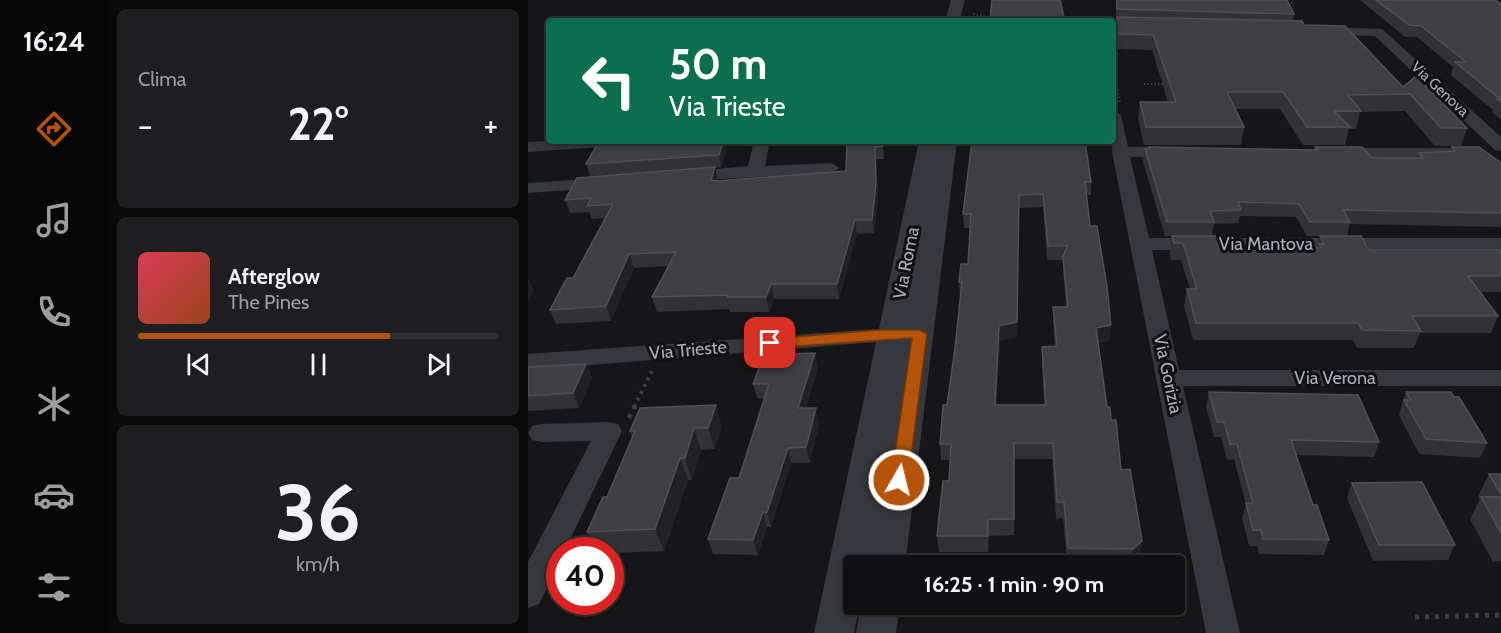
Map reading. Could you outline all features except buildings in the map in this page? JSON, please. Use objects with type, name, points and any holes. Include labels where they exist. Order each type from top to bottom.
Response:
[{"type":"street","points":[[954,18],[964,2]]},
{"type":"street","points":[[961,18],[964,2]]},
{"type":"street","name":"Via Genova","points":[[1309,30],[1378,32],[1497,151]]},
{"type":"street","name":"Via Gorizia","points":[[1116,131],[1223,633]]},
{"type":"street","points":[[528,147],[571,144]]},
{"type":"street","points":[[756,170],[761,144]]},
{"type":"street","name":"Via Roma","points":[[887,555],[906,334],[929,144]]},
{"type":"street","name":"Via Roma","points":[[834,633],[874,443],[906,334],[946,144]]},
{"type":"street","points":[[1120,152],[1192,152]]},
{"type":"street","points":[[1323,153],[1465,153]]},
{"type":"street","points":[[666,178],[756,170],[831,168]]},
{"type":"street","points":[[528,188],[620,182]]},
{"type":"street","name":"Via Mantova","points":[[1139,244],[1501,244]]},
{"type":"street","name":"Via Trieste","points":[[528,362],[906,334]]},
{"type":"street","name":"Via Verona","points":[[1169,378],[1501,378]]},
{"type":"street","points":[[528,594],[609,431],[540,433]]},
{"type":"street","points":[[876,633],[879,615]]},
{"type":"path","points":[[964,2],[973,14],[990,18]]},
{"type":"path","points":[[1283,3],[1295,3]]},
{"type":"path","points":[[1144,84],[1168,84]]},
{"type":"path","points":[[629,418],[643,393],[660,352]]},
{"type":"path","points":[[1415,617],[1501,615]]},
{"type":"route","points":[[770,343],[878,334],[920,334],[899,480]]}]
